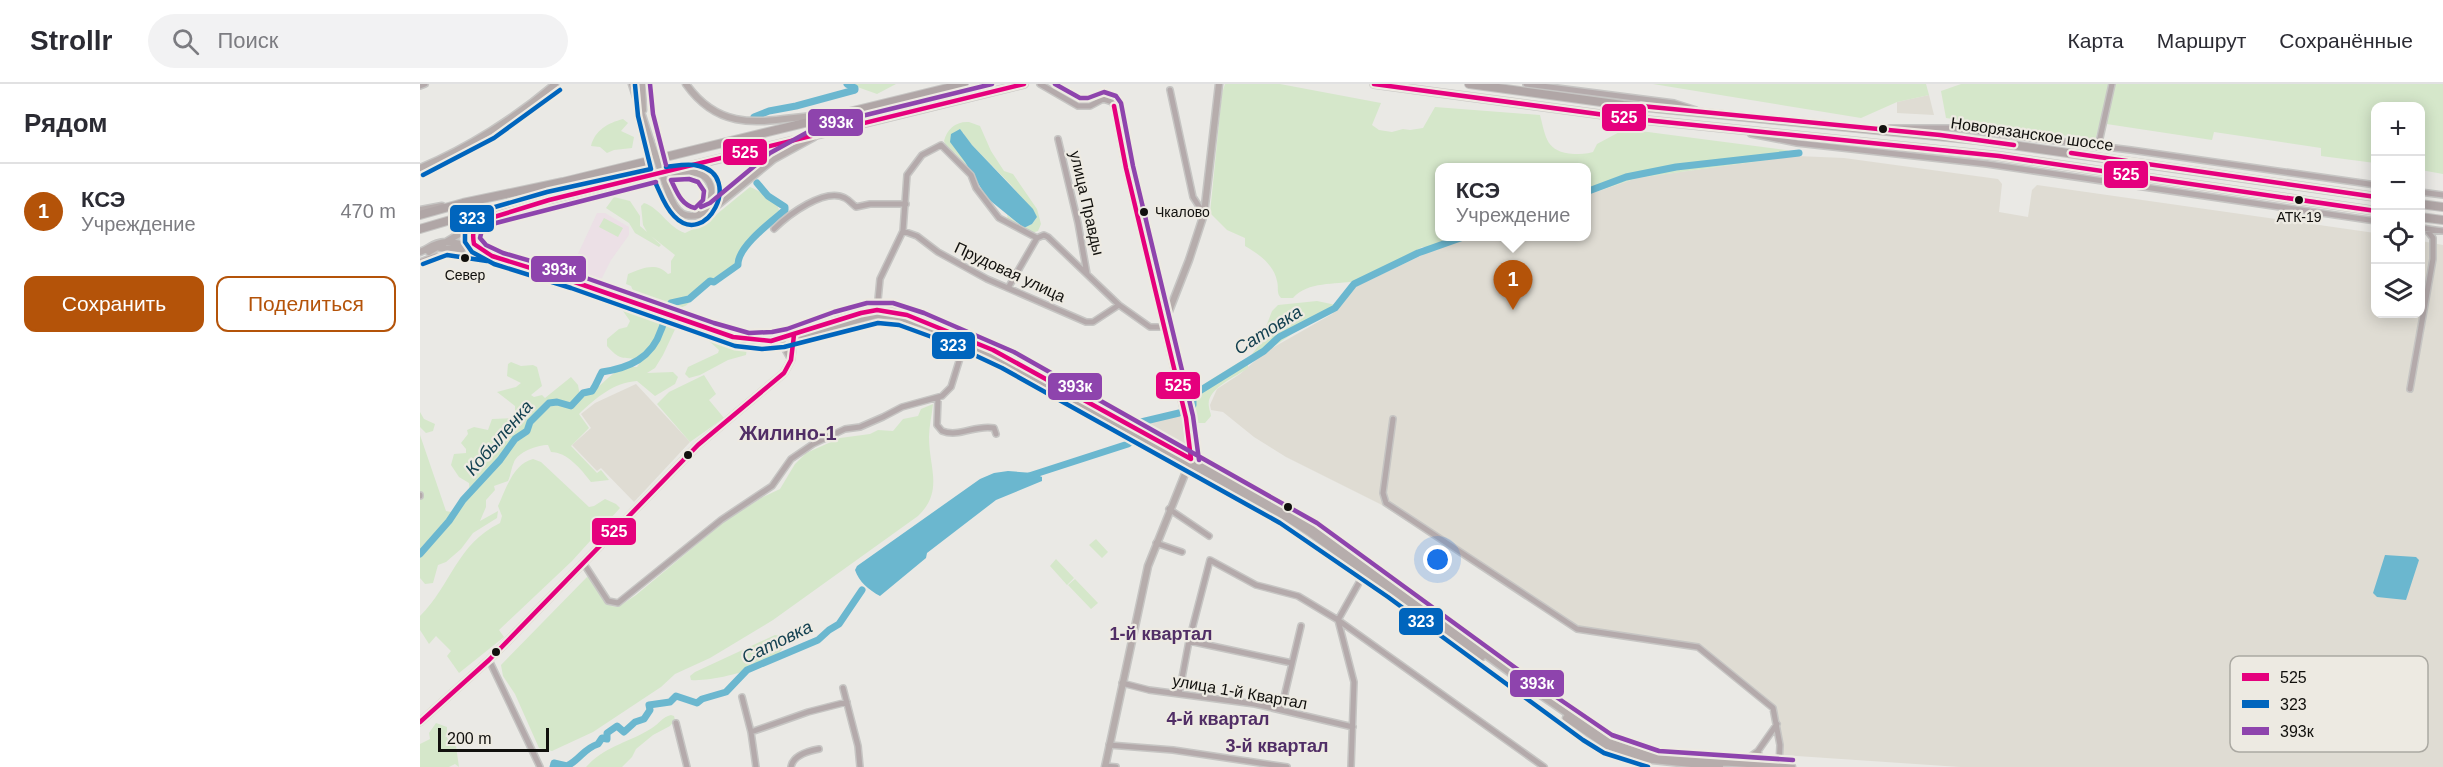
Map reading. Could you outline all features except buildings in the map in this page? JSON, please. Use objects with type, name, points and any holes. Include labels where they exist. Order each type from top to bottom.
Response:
[{"type":"highway","points":[[420,215],[463,203],[563,183],[964,84]]},
{"type":"highway","points":[[420,230],[471,214],[549,200],[1024,84]]},
{"type":"highway","name":"Новорязанское шоссе","points":[[1374,84],[1533,107],[1999,156],[2371,210]]},
{"type":"highway","name":"Новорязанское шоссе","points":[[1469,84],[1613,104],[2024,146],[2371,196]]},
{"type":"highway","points":[[2425,205],[2443,207]]},
{"type":"highway","points":[[2425,218],[2443,220]]},
{"type":"main road","points":[[420,168],[511,117],[555,84]]},
{"type":"main road","points":[[632,84],[672,203],[679,212],[691,217],[714,209],[774,159],[820,134]]},
{"type":"main road","points":[[642,84],[645,123]]},
{"type":"main road","points":[[686,84],[706,105],[740,121],[768,122],[838,115]]},
{"type":"main road","points":[[1105,766],[1140,597],[1156,543],[1190,462],[1186,418],[1164,326],[1204,214],[1219,84]]},
{"type":"main road","points":[[657,174],[691,172],[706,178],[711,188],[711,198],[705,210],[696,216]]},
{"type":"main road","points":[[420,255],[439,248],[477,224],[549,200]]},
{"type":"main road","points":[[420,210],[463,203]]},
{"type":"main road","points":[[477,224],[472,235],[474,244],[492,256]]},
{"type":"main road","points":[[420,255],[440,243],[447,242],[569,280],[733,338],[771,340],[794,335],[861,312],[877,310],[907,315],[993,350],[1280,514],[1365,572],[1597,740],[1619,752],[1643,759],[1671,765],[1720,767]]},
{"type":"main road","points":[[439,248],[481,252]]},
{"type":"main road","points":[[794,335],[807,335],[861,318],[884,315],[909,320],[964,342],[991,354],[1114,424],[1258,495],[1313,529],[1609,742],[1658,758],[1792,767]]},
{"type":"main road","points":[[791,360],[794,335]]},
{"type":"main road","points":[[420,722],[489,660],[698,445],[777,380],[791,360],[798,344],[807,335]]},
{"type":"main road","points":[[771,340],[783,345],[791,360]]},
{"type":"street","points":[[420,86],[425,84]]},
{"type":"street","points":[[1040,84],[1078,106],[1090,106],[1103,99],[1112,102],[1164,326]]},
{"type":"street","points":[[1526,84],[1674,103],[1704,112]]},
{"type":"street","points":[[2098,147],[2112,84]]},
{"type":"street","points":[[1170,90],[1193,197],[1204,214]]},
{"type":"street","points":[[1726,128],[1797,144],[1998,165],[2371,220]]},
{"type":"street","points":[[1871,129],[1951,128],[2371,184]]},
{"type":"street","name":"улица Правды","points":[[1058,139],[1088,274]]},
{"type":"street","name":"Прудовая улица","points":[[906,204],[908,175],[914,164],[922,155],[941,145],[971,175],[976,188],[999,218],[1037,238],[1044,235],[1048,237],[1119,305],[1150,327],[1164,326]]},
{"type":"street","points":[[2425,193],[2443,195]]},
{"type":"street","points":[[774,229],[800,208],[831,195],[846,198],[856,207],[870,204],[906,204],[903,231],[880,279],[877,310]]},
{"type":"street","points":[[2425,229],[2443,232]]},
{"type":"street","points":[[2410,388],[2434,243],[2432,234],[2425,230]]},
{"type":"street","name":"Прудовая улица","points":[[903,231],[917,236],[938,252],[987,279],[1086,322],[1093,322],[1119,305]]},
{"type":"street","points":[[2434,243],[2443,232]]},
{"type":"street","points":[[1008,288],[1037,238]]},
{"type":"street","points":[[420,262],[436,256]]},
{"type":"street","points":[[584,564],[608,601],[618,603],[721,520],[772,486],[791,459],[813,444],[845,429],[860,427],[902,406],[938,399],[951,387],[964,342]]},
{"type":"street","points":[[938,399],[937,424],[942,431],[958,433],[987,426],[994,428],[996,434]]},
{"type":"street","points":[[1393,419],[1383,493],[1386,503],[1577,629],[1698,647],[1770,705],[1777,724],[1779,766]]},
{"type":"street","points":[[1169,509],[1209,536]]},
{"type":"street","points":[[1156,543],[1182,552]]},
{"type":"street","points":[[1179,694],[1189,641],[1210,560],[1256,585],[1298,596],[1338,620],[1544,767]]},
{"type":"street","points":[[1351,767],[1354,682],[1338,620],[1365,572]]},
{"type":"street","points":[[1281,710],[1301,626]]},
{"type":"street","points":[[1189,641],[1292,663]]},
{"type":"street","points":[[489,660],[540,767]]},
{"type":"street","name":"улица 1-й Квартал","points":[[1122,683],[1149,690],[1281,710],[1353,727]]},
{"type":"street","points":[[843,688],[861,767]]},
{"type":"street","points":[[742,697],[751,732],[756,767]]},
{"type":"street","points":[[751,732],[808,712],[847,702]]},
{"type":"street","points":[[676,723],[687,767]]},
{"type":"street","points":[[1741,763],[1758,750],[1777,724]]},
{"type":"street","points":[[1764,740],[1771,738],[1779,741]]},
{"type":"street","points":[[1109,745],[1173,750],[1287,767]]},
{"type":"street","points":[[791,767],[797,757],[819,749]]},
{"type":"street","points":[[1758,750],[1762,765]]},
{"type":"street","points":[[1105,766],[1116,767]]},
{"type":"shaded area","points":[[1929,95],[1934,115],[1897,113],[1897,102]]},
{"type":"shaded area","points":[[1797,156],[1844,158],[1998,179],[2002,184],[1999,212],[2028,217],[2032,190],[2037,185],[2371,232],[2371,318],[2425,318],[2425,242],[2443,245],[2443,767],[1960,767],[1782,755],[1776,710],[1696,646],[1577,629],[1466,553],[1424,532],[1380,504],[1286,457],[1254,437],[1223,412],[1211,410],[1210,405],[1217,389],[1240,374],[1265,352],[1332,314],[1353,288],[1431,251],[1460,241],[1591,241],[1591,194],[1637,178]]},
{"type":"shaded area","points":[[597,213],[605,213],[629,227],[629,235],[611,260],[601,280],[570,271]]},
{"type":"shaded area","points":[[636,384],[690,442],[634,502],[601,468],[597,471],[572,445],[591,428],[581,414],[595,403]]},
{"type":"shaded area","points":[[1180,414],[1187,443],[1177,446],[1143,428],[1144,424]]},
{"type":"green space","points":[[849,84],[896,84],[877,94]]},
{"type":"green space","points":[[1225,84],[1280,84],[1381,103],[1372,125],[1379,130],[1392,132],[1423,128],[1435,107],[1540,115],[1546,137],[1553,147],[1565,153],[1574,154],[1593,152],[1597,144],[1625,129],[1786,150],[1797,156],[1637,178],[1591,193],[1591,163],[1435,163],[1435,241],[1449,241],[1429,248],[1422,247],[1362,279],[1314,286],[1293,298],[1281,298],[1275,275],[1269,265],[1245,246],[1245,238],[1227,230],[1210,213],[1222,93]]},
{"type":"green space","points":[[1653,84],[1926,84],[1929,95],[1897,102],[1861,118]]},
{"type":"green space","points":[[1961,84],[2443,84],[2443,174],[2425,171],[2425,102],[2371,102],[2371,162],[2321,156],[2321,148],[2214,132],[2212,140],[2100,123],[2095,140],[1946,118],[1941,91]]},
{"type":"green space","points":[[623,119],[628,123],[621,131],[634,137],[632,148],[607,153],[600,147],[591,146],[603,128]]},
{"type":"green space","points":[[969,122],[980,126],[991,151],[1004,171],[1013,174],[1037,209],[1041,224],[1038,231],[1032,233],[1008,221],[1007,215],[1024,228],[1032,224],[1037,217],[1011,185],[966,139],[963,132],[965,162],[970,169],[955,153],[948,150],[944,141],[950,129],[956,124]]},
{"type":"green space","points":[[750,187],[772,200],[779,211],[757,230],[735,264],[685,297],[689,303],[677,308],[662,306],[634,293],[631,286],[626,284],[628,274],[644,268],[654,267],[668,274],[671,273],[671,261],[675,255],[651,236],[661,245],[659,247],[635,233],[629,223],[606,208],[614,197],[630,201],[640,216],[640,226],[647,232],[643,225],[641,206],[644,203],[650,205],[685,233],[706,223]]},
{"type":"green space","points":[[604,218],[623,228],[618,237],[599,227]]},
{"type":"green space","points":[[614,301],[678,323],[655,368],[647,373],[673,372],[678,377],[675,384],[655,396],[637,381],[628,382],[599,397],[579,414],[589,428],[571,446],[597,473],[601,470],[609,480],[591,482],[573,462],[563,455],[551,452],[548,445],[533,448],[519,455],[514,462],[508,481],[494,486],[495,490],[486,500],[486,507],[480,521],[498,511],[497,518],[473,533],[461,549],[446,562],[438,565],[433,583],[425,584],[420,578],[420,435],[446,511],[456,513],[470,495],[469,483],[459,477],[451,465],[454,454],[466,453],[461,443],[468,434],[467,430],[474,427],[488,430],[492,419],[515,418],[515,406],[497,392],[516,387],[521,383],[507,376],[508,364],[511,362],[521,366],[537,367],[542,386],[531,395],[534,397],[542,395],[545,398],[571,377],[578,385],[580,396],[595,389],[619,370],[637,367],[641,361],[620,357],[607,346],[607,339],[619,329],[627,327],[630,321],[623,311],[613,304]]},
{"type":"green space","points":[[1317,301],[1336,305],[1333,312],[1301,328],[1252,361],[1249,358],[1259,345],[1272,311],[1278,305]]},
{"type":"green space","points":[[682,324],[742,344],[747,348],[746,355],[728,360],[700,375],[689,378],[685,374],[688,367],[718,353],[719,350],[709,341],[683,329]]},
{"type":"green space","points":[[1241,361],[1246,361],[1248,368],[1216,389],[1209,401],[1211,416],[1205,423],[1195,423],[1186,395]]},
{"type":"green space","points":[[704,375],[716,394],[709,400],[724,418],[690,442],[657,404],[669,392]]},
{"type":"green space","points":[[933,404],[929,437],[933,488],[926,507],[918,516],[773,620],[710,658],[675,674],[661,687],[593,732],[552,751],[539,748],[515,694],[503,676],[501,665],[587,577],[611,606],[618,607],[636,595],[725,521],[780,489],[795,464],[806,453],[840,438],[870,434],[878,430],[893,431],[903,419],[918,416],[921,409]]},
{"type":"green space","points":[[420,412],[424,419],[435,424],[433,431],[426,433],[420,427]]},
{"type":"green space","points":[[533,459],[541,462],[589,507],[605,499],[620,508],[572,561],[499,630],[504,637],[459,673],[447,656],[451,651],[436,636],[429,644],[420,630],[420,616],[431,604],[473,542],[500,523],[502,516],[498,506],[507,485],[520,466]]},
{"type":"green space","points":[[1096,539],[1108,552],[1102,558],[1089,545]]},
{"type":"green space","points":[[1056,559],[1074,578],[1067,585],[1050,566]]},
{"type":"green space","points":[[1075,579],[1098,603],[1091,609],[1068,585]]},
{"type":"green space","points":[[775,635],[781,636],[786,642],[781,651],[759,666],[715,678],[691,680],[690,676],[695,672]]},
{"type":"green space","points":[[671,715],[675,720],[670,726],[653,735],[636,749],[622,767],[586,767],[610,749],[643,733]]},
{"type":"green space","points":[[436,723],[447,727],[447,738],[456,746],[459,767],[455,764],[449,767],[420,767],[420,744],[430,739],[429,733]]},
{"type":"water","points":[[960,129],[972,145],[1033,209],[1037,217],[1032,224],[1024,228],[987,198],[950,142],[951,134]]},
{"type":"water","points":[[1008,471],[1033,473],[1042,477],[1042,481],[996,500],[927,553],[926,558],[880,596],[859,578],[855,570],[857,566],[980,479],[994,473]]},
{"type":"water","points":[[2385,555],[2416,557],[2419,560],[2406,600],[2377,597],[2373,593]]},
{"type":"waterway","name":"Кобыленка","points":[[754,117],[769,111],[855,90],[847,84]]},
{"type":"waterway","name":"Сатовка","points":[[1591,190],[1626,177],[1676,167],[1799,153]]},
{"type":"waterway","name":"Кобыленка","points":[[420,554],[449,521],[463,500],[500,460],[515,439],[527,431],[530,422],[549,403],[557,402],[571,406],[583,393],[592,391],[602,372],[621,368],[645,355],[657,340],[671,303],[689,299],[710,281],[714,282],[738,265],[743,250],[764,227],[785,210],[785,207],[768,196],[757,183]]},
{"type":"waterway","name":"Сатовка","points":[[1189,410],[1193,405],[1193,395],[1264,351],[1279,337],[1335,308],[1354,284],[1418,253],[1452,241]]},
{"type":"waterway","name":"Сатовка","points":[[1139,425],[1141,422],[1179,413]]},
{"type":"waterway","name":"Сатовка","points":[[1029,476],[1132,441]]},
{"type":"waterway","name":"Сатовка","points":[[553,767],[554,763],[567,766],[572,763],[598,744],[602,738],[607,739],[607,733],[617,726],[624,732],[635,722],[644,719],[650,710],[649,705],[670,702],[676,696],[697,703],[702,699],[726,692],[747,670],[818,640],[839,624],[862,590]]},
{"type":"transit line","name":"393к","points":[[650,84],[653,114],[666,165]]},
{"type":"transit line","name":"393к","points":[[701,207],[710,203],[770,153],[817,127],[992,84]]},
{"type":"transit line","name":"525","points":[[1024,84],[549,200],[481,221],[474,231],[474,244],[492,256],[733,337],[771,341],[861,313],[877,310],[907,315],[993,350],[1191,459],[1186,418],[1126,168],[1114,106]]},
{"type":"transit line","name":"393к","points":[[1055,84],[1080,98],[1088,98],[1104,92],[1116,96],[1121,103],[1133,166],[1193,416],[1199,460]]},
{"type":"transit line","name":"525","points":[[1374,84],[1635,119],[1999,156],[2371,210]]},
{"type":"transit line","name":"323","points":[[635,85],[638,116],[651,169],[547,192],[488,209],[469,220],[465,231],[465,242],[472,252],[494,264],[571,288],[735,346],[762,349],[784,347],[878,323],[899,325],[951,344],[1002,368],[1280,523],[1388,597],[1583,740],[1604,753],[1648,767]]},
{"type":"transit line","name":"323","points":[[423,175],[494,138],[560,90]]},
{"type":"transit line","name":"525","points":[[1641,106],[1940,135],[2014,145]]},
{"type":"transit line","name":"525","points":[[2071,153],[2371,196]]},
{"type":"transit line","name":"323","points":[[656,184],[671,212],[686,224],[698,224],[708,218],[715,208],[719,195],[719,183],[712,172],[695,165],[666,167]]},
{"type":"transit line","name":"393к","points":[[689,179],[698,182],[704,191],[703,200],[695,208],[683,201],[671,180],[689,179]]},
{"type":"transit line","name":"393к","points":[[656,182],[496,223],[482,230],[480,238],[486,245],[503,253],[569,272],[749,333],[787,329],[867,303],[893,303],[924,313],[1014,352],[1317,523],[1546,690],[1612,735],[1659,751],[1793,760]]},
{"type":"transit line","name":"323","points":[[423,264],[447,255],[487,261]]},
{"type":"transit line","name":"525","points":[[420,722],[489,660],[698,445],[784,373],[791,360],[794,335]]},
{"type":"place","name":"АТК-19","points":[[2299,200]]},
{"type":"place","name":"Чкалово","points":[[1144,212]]},
{"type":"place","name":"Север","points":[[465,258]]},
{"type":"place","name":"КСЭ","points":[[1513,310]]},
{"type":"district","name":"Жилино-1","points":[[788,433]]},
{"type":"district","name":"1-й квартал","points":[[1161,634]]},
{"type":"district","name":"4-й квартал","points":[[1218,719]]},
{"type":"district","name":"3-й квартал","points":[[1277,746]]}]
